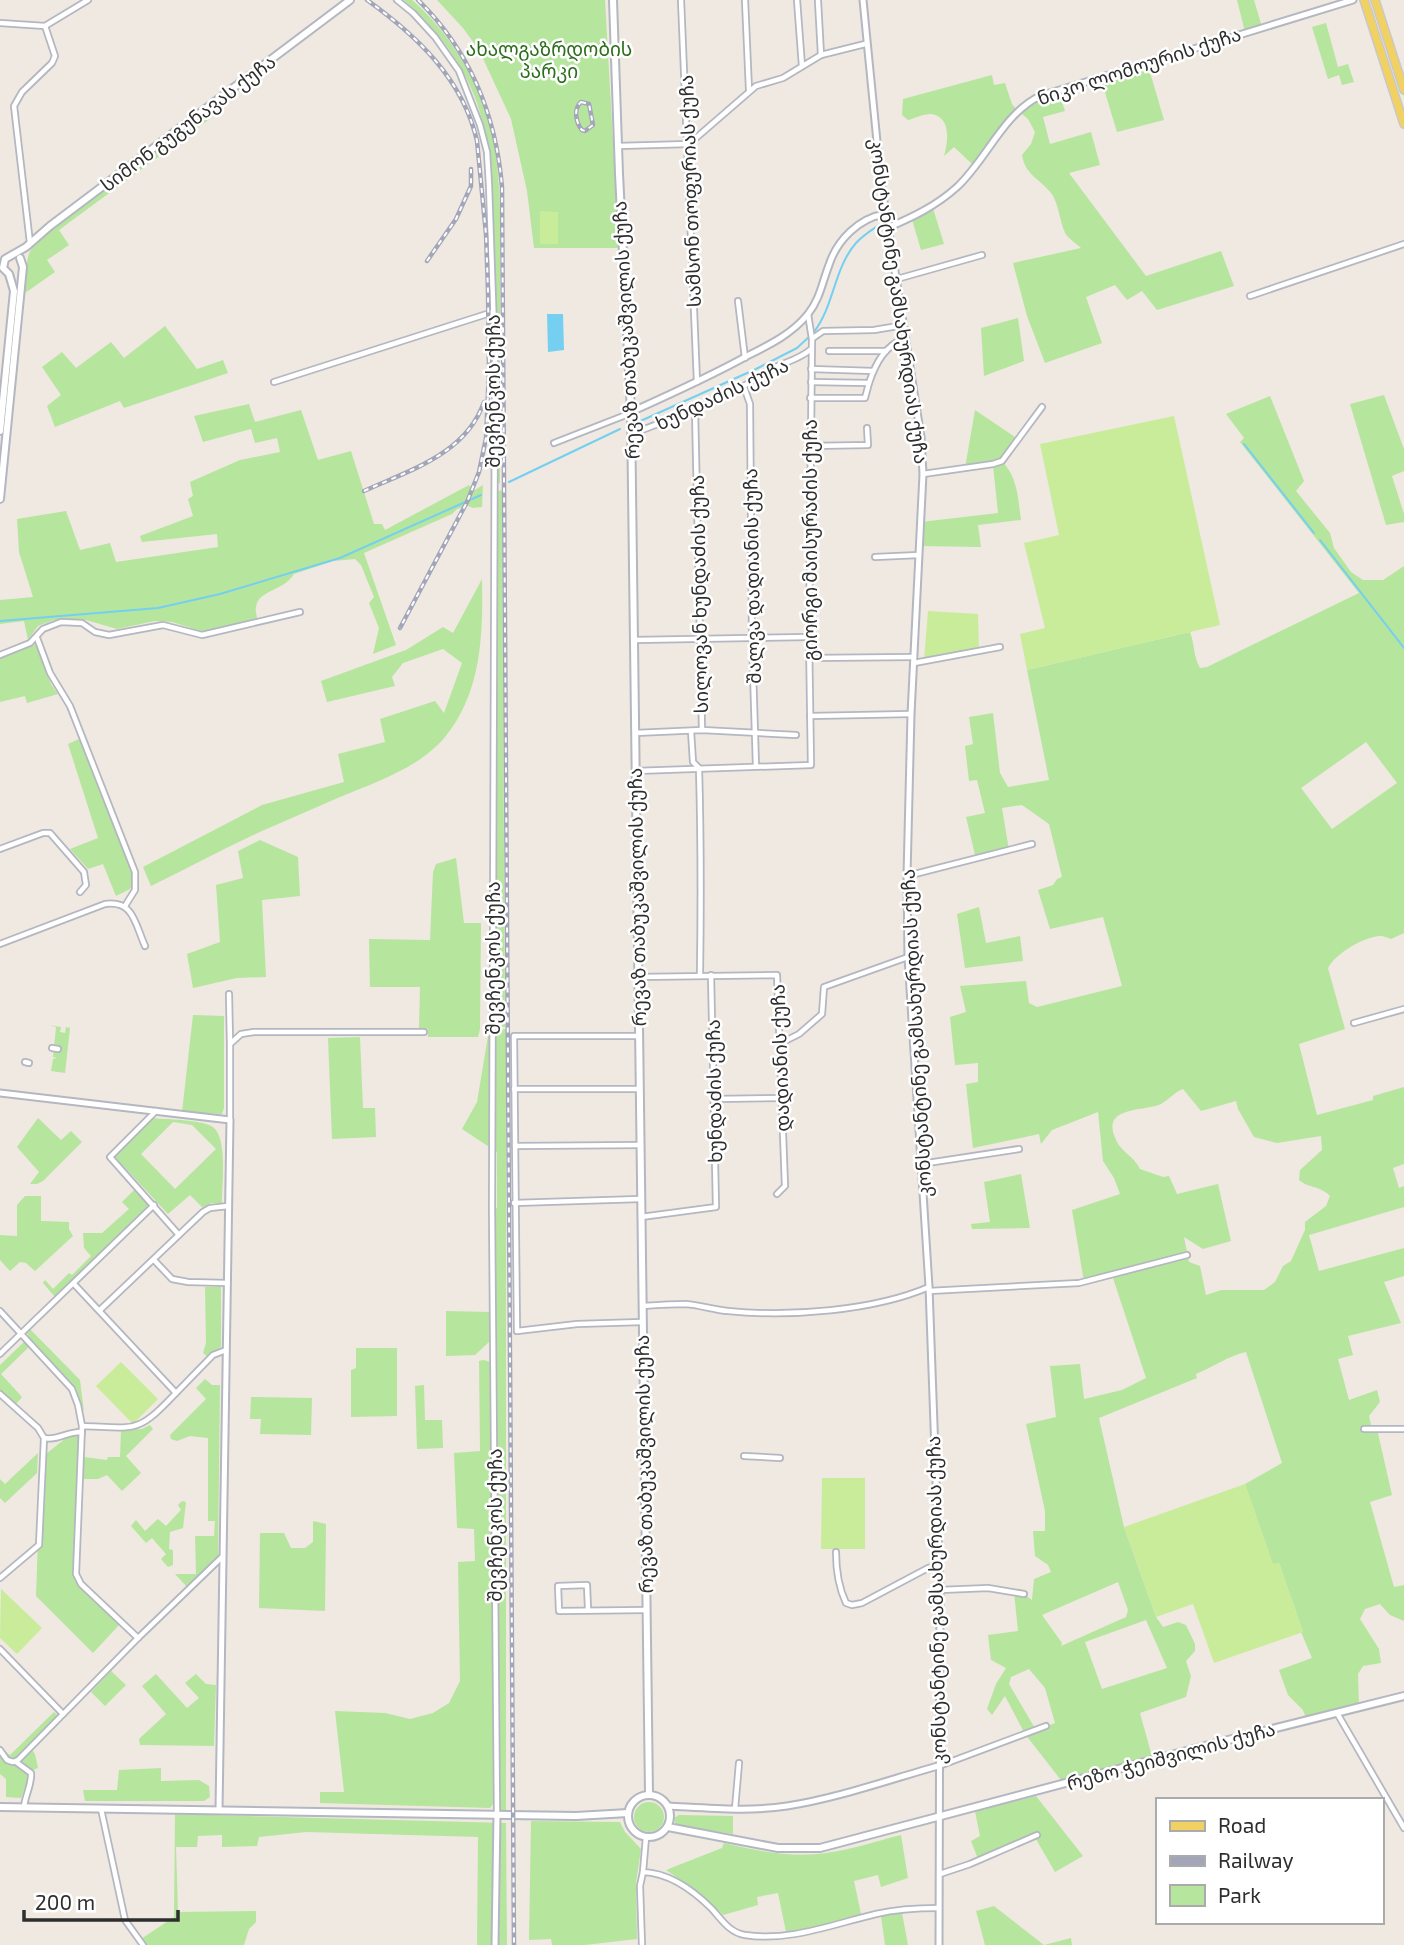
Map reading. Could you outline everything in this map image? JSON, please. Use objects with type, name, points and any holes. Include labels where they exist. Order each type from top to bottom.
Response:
[{"type":"main road","name":"სიმონ გუგუნავას ქუჩა","points":[[5,259],[28,245],[302,33],[350,0]]},
{"type":"main road","name":"რევაზ თაბუკაშვილის ქუჩა","points":[[613,0],[632,434],[649,1794]]},
{"type":"main road","points":[[1364,0],[1404,124]]},
{"type":"main road","points":[[1375,0],[1404,90]]},
{"type":"main road","name":"სიმონ გუგუნავას ქუჩა","points":[[20,258],[28,245]]},
{"type":"main road","points":[[0,431],[14,291],[3,265],[5,259],[20,258],[23,264],[0,499]]},
{"type":"main road","points":[[5,273],[15,275],[22,271]]},
{"type":"main road","name":"რეზო ჭეიშვილის ქუჩა","points":[[668,1827],[778,1848],[820,1848],[1404,1696]]},
{"type":"main road","points":[[649,1794],[660,1797],[668,1806],[668,1827],[658,1836],[639,1835],[630,1826],[628,1814],[637,1798],[649,1794]]},
{"type":"main road","points":[[0,1807],[576,1816],[628,1814]]},
{"type":"street","points":[[0,23],[45,26],[88,0]]},
{"type":"street","name":"შევჩენკოს ქუჩა","points":[[397,0],[413,13],[447,52],[459,71],[475,108],[487,152],[495,360],[492,1209],[497,1814],[495,1945]]},
{"type":"street","name":"სამსონ თოფურიას ქუჩა","points":[[681,0],[697,382]]},
{"type":"street","points":[[745,0],[749,90]]},
{"type":"street","points":[[797,0],[802,66]]},
{"type":"street","name":"კონსტანტინე გამსახურდიას ქუჩა","points":[[863,0],[865,44],[885,214],[921,437],[923,474],[911,713],[907,876],[908,957],[929,1289],[940,1590],[939,1945]]},
{"type":"street","name":"ნიკო ლომოურის ქუჩა","points":[[887,228],[928,209],[957,186],[1015,115],[1034,99],[1353,0]]},
{"type":"street","points":[[818,1],[821,55]]},
{"type":"street","points":[[28,245],[14,106],[17,97],[52,63],[55,56],[45,26]]},
{"type":"street","points":[[618,146],[689,144],[749,90],[783,78],[821,55],[865,44]]},
{"type":"street","points":[[554,443],[697,382],[785,335],[808,314],[821,295],[829,265],[843,240],[864,221],[885,214]]},
{"type":"street","points":[[1250,296],[1404,244]]},
{"type":"street","points":[[897,279],[982,255]]},
{"type":"street","points":[[738,301],[744,358]]},
{"type":"street","points":[[274,382],[493,312]]},
{"type":"street","name":"გიორგი მაისურაძის ქუჩა","points":[[756,766],[810,765],[812,339],[808,314]]},
{"type":"street","points":[[812,339],[815,334],[823,331],[874,331],[904,325]]},
{"type":"street","points":[[810,398],[865,398],[876,362],[897,341],[906,337]]},
{"type":"street","name":"ხუნდაძის ქუჩა","points":[[632,434],[744,387],[811,349]]},
{"type":"street","points":[[829,351],[886,351]]},
{"type":"street","points":[[811,369],[873,371]]},
{"type":"street","points":[[811,382],[869,383]]},
{"type":"street","name":"შალვა დადიანის ქუჩა","points":[[744,387],[750,404],[756,766]]},
{"type":"street","points":[[923,474],[1002,461],[1042,407]]},
{"type":"street","name":"სილოვან ხუნდაძის ქუჩა","points":[[695,409],[702,730],[691,731],[693,762],[699,768],[702,849],[700,975]]},
{"type":"street","points":[[810,446],[868,445],[867,428]]},
{"type":"street","points":[[875,557],[919,555]]},
{"type":"street","points":[[0,655],[37,638],[43,629],[61,622],[82,623],[95,632],[108,635],[163,625],[202,635],[300,612]]},
{"type":"street","points":[[634,640],[809,637]]},
{"type":"street","points":[[37,638],[50,673],[69,706],[135,872],[135,890],[125,906]]},
{"type":"street","points":[[809,659],[914,660],[1000,647]]},
{"type":"street","points":[[810,716],[911,713]]},
{"type":"street","points":[[702,730],[796,734]]},
{"type":"street","points":[[635,733],[691,731]]},
{"type":"street","points":[[635,771],[756,766]]},
{"type":"street","points":[[0,849],[43,833],[50,833],[85,872],[86,885],[80,892]]},
{"type":"street","points":[[907,876],[1031,844]]},
{"type":"street","points":[[0,944],[105,904],[117,903],[125,906],[145,946]]},
{"type":"street","points":[[779,1044],[799,1034],[822,1014],[824,987],[908,957]]},
{"type":"street","name":"ხუნდაძის ქუჩა","points":[[640,1217],[716,1207],[711,975]]},
{"type":"street","name":"დადიანის ქუჩა","points":[[638,977],[777,975],[785,1186],[777,1194]]},
{"type":"street","points":[[219,1810],[230,1120],[229,994]]},
{"type":"street","points":[[1354,1023],[1404,1009]]},
{"type":"street","points":[[230,1044],[241,1034],[254,1032],[424,1032]]},
{"type":"street","points":[[638,1035],[514,1036],[516,1332],[577,1324],[642,1322]]},
{"type":"street","points":[[514,1089],[639,1089]]},
{"type":"street","points":[[0,1093],[230,1120]]},
{"type":"street","points":[[714,1099],[781,1098]]},
{"type":"street","points":[[156,1111],[110,1157],[179,1235]]},
{"type":"street","points":[[514,1146],[640,1145]]},
{"type":"street","points":[[921,1164],[1019,1149]]},
{"type":"street","points":[[514,1203],[640,1199]]},
{"type":"street","points":[[0,1354],[154,1205]]},
{"type":"street","points":[[100,1310],[203,1212],[210,1208],[228,1206]]},
{"type":"street","points":[[642,1306],[687,1304],[728,1311],[785,1312],[859,1307],[895,1300],[929,1289],[1079,1283],[1187,1255]]},
{"type":"street","points":[[155,1260],[167,1275],[178,1281],[227,1283]]},
{"type":"street","points":[[74,1284],[176,1393]]},
{"type":"street","points":[[0,1311],[72,1389],[82,1429],[76,1574],[82,1584],[138,1638]]},
{"type":"street","points":[[44,1438],[51,1439],[82,1429],[139,1426],[150,1420],[214,1355],[226,1350]]},
{"type":"street","points":[[0,1394],[38,1428],[44,1438],[39,1545],[0,1578]]},
{"type":"street","points":[[1364,1429],[1404,1429]]},
{"type":"street","points":[[744,1456],[780,1458]]},
{"type":"street","points":[[836,1552],[836,1569],[841,1592],[846,1603],[852,1605],[862,1603],[928,1568],[939,1566]]},
{"type":"street","points":[[16,1762],[223,1556]]},
{"type":"street","points":[[588,1609],[587,1585],[558,1586],[559,1611],[646,1609]]},
{"type":"street","points":[[940,1590],[988,1588],[1024,1594]]},
{"type":"street","points":[[0,1648],[63,1714]]},
{"type":"street","points":[[1337,1713],[1404,1828]]},
{"type":"street","points":[[668,1806],[735,1809],[785,1806],[824,1799],[938,1766],[1046,1727]]},
{"type":"street","points":[[0,1750],[7,1760],[16,1762],[31,1773],[24,1807]]},
{"type":"street","points":[[735,1809],[739,1763]]},
{"type":"street","points":[[101,1808],[125,1920],[143,1945]]},
{"type":"street","points":[[940,1874],[1037,1835]]},
{"type":"street","points":[[642,1945],[640,1886],[646,1837]]},
{"type":"street","points":[[643,1872],[662,1874],[695,1894],[733,1931],[751,1936],[790,1934],[884,1912],[939,1908]]},
{"type":"green space","points":[[404,0],[412,0],[436,24],[466,67],[487,115],[496,155],[500,218],[500,483],[496,484],[493,213],[486,139],[477,103],[456,60],[427,22]]},
{"type":"green space","name":"ახალგაზრდობის პარკი","points":[[437,0],[605,0],[619,248],[534,248],[527,191],[511,119],[479,50]]},
{"type":"green space","points":[[1237,0],[1254,0],[1262,27],[1245,32]]},
{"type":"green space","points":[[1326,23],[1338,67],[1348,64],[1354,82],[1342,85],[1339,75],[1328,79],[1312,27]]},
{"type":"green space","points":[[1147,62],[1164,120],[1117,132],[1100,76]]},
{"type":"green space","points":[[992,75],[994,85],[1005,83],[1012,104],[1017,110],[972,164],[954,147],[944,156],[947,130],[942,119],[928,114],[908,120],[902,115],[903,99]]},
{"type":"green space","points":[[1057,88],[1065,111],[1043,117],[1050,144],[1091,132],[1100,165],[1069,173],[1146,276],[1221,251],[1234,286],[1157,310],[1142,291],[1127,300],[1115,285],[1086,297],[1102,343],[1045,363],[1027,316],[1013,263],[1081,248],[1066,234],[1051,193],[1026,167],[1022,155],[1031,144],[1035,132],[1028,119],[1017,110],[1028,100]]},
{"type":"green space","points":[[214,106],[219,112],[59,230],[69,245],[47,260],[55,272],[25,293],[27,260],[37,242]]},
{"type":"green space","points":[[932,205],[944,244],[921,250],[911,216]]},
{"type":"green space","points":[[540,211],[558,212],[558,244],[540,244]]},
{"type":"green space","points":[[1018,318],[1024,361],[984,376],[981,328]]},
{"type":"green space","points":[[165,326],[197,369],[223,360],[228,373],[124,408],[120,401],[55,427],[47,406],[61,395],[42,367],[62,352],[76,368],[111,342],[124,358]]},
{"type":"green space","points":[[1384,395],[1404,449],[1404,471],[1392,476],[1404,522],[1386,525],[1350,404]]},
{"type":"green space","points":[[1270,396],[1304,481],[1296,491],[1330,533],[1334,548],[1351,572],[1363,580],[1383,580],[1404,566],[1404,933],[1391,939],[1380,936],[1366,939],[1332,962],[1328,968],[1345,1029],[1299,1044],[1317,1115],[1373,1100],[1373,1096],[1404,1087],[1404,1164],[1393,1168],[1399,1188],[1404,1186],[1404,1207],[1309,1235],[1319,1271],[1404,1248],[1404,1276],[1384,1282],[1401,1323],[1348,1336],[1353,1355],[1338,1359],[1349,1400],[1377,1390],[1380,1402],[1369,1416],[1372,1429],[1377,1429],[1392,1495],[1370,1502],[1394,1587],[1404,1585],[1404,1621],[1390,1615],[1380,1604],[1365,1609],[1360,1619],[1379,1649],[1381,1663],[1363,1666],[1358,1674],[1359,1707],[1307,1721],[1303,1710],[1288,1695],[1279,1670],[1312,1658],[1279,1563],[1273,1565],[1245,1484],[1282,1463],[1246,1352],[1196,1374],[1197,1378],[1099,1418],[1124,1527],[1156,1617],[1163,1627],[1178,1622],[1186,1625],[1195,1644],[1195,1651],[1186,1661],[1191,1676],[1186,1697],[1140,1713],[1153,1760],[1064,1784],[1025,1734],[1005,1696],[992,1715],[987,1709],[996,1684],[1006,1668],[991,1660],[988,1635],[1018,1631],[1014,1592],[1024,1594],[1032,1600],[1034,1579],[1051,1572],[1048,1565],[1035,1556],[1033,1531],[1045,1531],[1045,1511],[1026,1424],[1056,1417],[1050,1366],[1080,1364],[1084,1399],[1122,1390],[1146,1378],[1112,1275],[1084,1282],[1072,1210],[1120,1194],[1103,1161],[1098,1112],[1052,1130],[1041,1144],[1039,1134],[973,1148],[966,1084],[978,1082],[978,1063],[955,1065],[950,1017],[966,1012],[960,986],[1026,981],[1029,1003],[1037,1007],[1122,986],[1103,917],[1050,929],[1038,890],[1053,885],[1062,877],[1049,824],[1022,805],[1002,808],[1009,850],[976,859],[966,817],[985,813],[977,780],[969,781],[965,746],[973,744],[969,717],[993,713],[1000,773],[1008,787],[1049,780],[1027,670],[1190,632],[1198,664],[1200,668],[1207,667],[1359,593],[1240,442],[1244,438],[1226,414]],"holes":[[[1366,742],[1397,783],[1332,829],[1301,788]],[[1183,1089],[1201,1111],[1236,1101],[1254,1137],[1277,1143],[1321,1136],[1322,1150],[1300,1170],[1299,1180],[1330,1196],[1326,1206],[1305,1222],[1305,1230],[1291,1261],[1283,1266],[1275,1282],[1264,1290],[1221,1290],[1206,1295],[1200,1266],[1189,1262],[1184,1237],[1203,1249],[1231,1241],[1218,1184],[1177,1194],[1169,1176],[1163,1177],[1140,1169],[1116,1140],[1113,1129],[1118,1116],[1161,1104]],[[1118,1582],[1128,1610],[1126,1617],[1061,1646],[1062,1643],[1042,1615]],[[1146,1620],[1167,1668],[1102,1689],[1085,1642]],[[1029,1669],[1045,1688],[1055,1723],[1036,1730],[1009,1684],[1011,1677]]]},
{"type":"green space","points":[[249,404],[255,422],[301,410],[318,460],[351,451],[374,524],[382,524],[385,530],[469,485],[475,490],[483,485],[482,507],[468,506],[457,509],[452,514],[364,553],[396,645],[373,654],[379,628],[369,603],[374,597],[361,565],[355,559],[333,561],[294,574],[290,580],[261,597],[256,608],[257,619],[204,632],[172,622],[155,621],[117,629],[86,620],[54,620],[38,626],[28,640],[24,621],[0,624],[0,600],[33,597],[19,552],[17,519],[66,511],[80,550],[110,543],[116,562],[218,547],[217,534],[142,542],[140,536],[193,516],[188,499],[193,496],[190,482],[240,460],[280,452],[277,438],[255,443],[251,429],[203,442],[194,416]]},
{"type":"green space","points":[[975,410],[1018,439],[1002,461],[1014,482],[1021,520],[978,525],[981,547],[920,546],[921,522],[998,513],[993,465],[965,468]]},
{"type":"green space","points":[[1174,416],[1220,625],[1027,670],[1020,634],[1045,628],[1024,543],[1059,535],[1040,444]]},
{"type":"green space","points":[[501,490],[505,1027],[497,1026],[497,492]]},
{"type":"green space","points":[[482,579],[482,621],[473,682],[457,720],[434,748],[396,773],[248,838],[151,886],[143,867],[262,805],[344,782],[338,754],[385,742],[380,719],[435,701],[444,713],[462,663],[443,649],[403,663],[392,677],[395,686],[327,702],[321,681],[406,650],[443,627],[453,633]]},
{"type":"green space","points":[[928,611],[978,614],[979,650],[924,660]]},
{"type":"green space","points":[[36,644],[51,684],[58,694],[27,703],[25,696],[0,702],[0,658]]},
{"type":"green space","points":[[79,739],[135,880],[130,889],[116,896],[103,864],[88,869],[70,849],[98,838],[68,744]]},
{"type":"green space","points":[[260,840],[298,857],[300,896],[262,900],[266,977],[237,978],[193,988],[187,954],[220,942],[216,885],[243,878],[238,851]]},
{"type":"green space","points":[[456,858],[464,923],[481,923],[480,1029],[478,1037],[428,1037],[428,1029],[419,1028],[420,987],[370,987],[369,939],[430,940],[433,872],[436,864]]},
{"type":"green space","points":[[979,907],[986,943],[1020,936],[1023,961],[965,968],[957,914]]},
{"type":"green space","points":[[193,1015],[224,1016],[222,1114],[182,1112]]},
{"type":"green space","points":[[48,1025],[61,1027],[60,1032],[65,1033],[66,1027],[70,1028],[65,1073],[51,1071],[53,1059],[57,1058],[53,1057],[56,1027]]},
{"type":"green space","points":[[506,1029],[506,1815],[497,1814],[492,1209],[497,1208],[497,1152],[462,1129],[477,1102],[489,1030]]},
{"type":"green space","points":[[360,1037],[363,1108],[375,1108],[376,1137],[332,1139],[328,1038]]},
{"type":"green space","points":[[38,1118],[61,1140],[71,1131],[82,1142],[43,1181],[30,1184],[39,1172],[17,1147]]},
{"type":"green space","points":[[153,1118],[209,1125],[215,1129],[222,1148],[222,1203],[211,1203],[203,1208],[190,1195],[168,1214],[115,1157]],"holes":[[[173,1122],[192,1125],[216,1149],[175,1189],[141,1154]]]},
{"type":"green space","points":[[1021,1174],[1030,1228],[972,1229],[971,1224],[990,1222],[984,1182]]},
{"type":"green space","points":[[136,1188],[150,1204],[55,1297],[43,1283],[45,1280],[53,1289],[91,1256],[84,1248],[83,1233],[102,1233],[129,1209],[122,1202]]},
{"type":"green space","points":[[25,1196],[41,1196],[41,1221],[69,1222],[73,1236],[35,1271],[26,1263],[20,1262],[10,1271],[0,1260],[0,1235],[17,1236],[17,1205]]},
{"type":"green space","points":[[205,1287],[221,1287],[221,1347],[207,1356],[203,1353],[206,1343]]},
{"type":"green space","points":[[446,1311],[491,1312],[489,1342],[475,1355],[446,1356]]},
{"type":"green space","points":[[30,1329],[80,1380],[84,1412],[76,1388],[30,1338],[27,1333]]},
{"type":"green space","points":[[24,1342],[29,1347],[1,1374],[22,1397],[13,1404],[0,1390],[0,1365]]},
{"type":"green space","points":[[356,1348],[397,1348],[397,1416],[351,1417],[351,1370],[356,1368]]},
{"type":"green space","points":[[479,1361],[491,1362],[494,1803],[490,1808],[320,1803],[320,1792],[344,1792],[335,1711],[385,1713],[410,1719],[433,1713],[449,1703],[460,1681],[458,1562],[475,1561],[474,1529],[457,1528],[454,1453],[480,1451]]},
{"type":"green space","points":[[121,1362],[158,1399],[133,1424],[96,1386]]},
{"type":"green space","points":[[205,1379],[212,1385],[220,1385],[218,1557],[188,1588],[175,1574],[196,1574],[195,1536],[214,1536],[215,1521],[208,1521],[208,1438],[190,1436],[177,1441],[171,1439],[170,1435],[206,1399],[196,1388]]},
{"type":"green space","points":[[424,1385],[425,1420],[442,1420],[443,1448],[417,1449],[415,1386]]},
{"type":"green space","points":[[251,1397],[312,1398],[311,1435],[260,1434],[261,1419],[250,1419]]},
{"type":"green space","points":[[150,1425],[153,1429],[126,1456],[141,1473],[122,1491],[107,1475],[98,1479],[84,1479],[84,1457],[107,1460],[108,1457],[120,1457],[121,1430],[142,1429]]},
{"type":"green space","points":[[71,1434],[80,1434],[75,1578],[119,1625],[93,1653],[36,1596],[41,1458]]},
{"type":"green space","points":[[38,1453],[37,1473],[5,1503],[0,1498],[0,1479],[5,1484]]},
{"type":"green space","points":[[822,1478],[865,1478],[865,1549],[821,1549]]},
{"type":"green space","points":[[1245,1484],[1273,1564],[1279,1563],[1303,1632],[1214,1663],[1193,1604],[1156,1617],[1124,1527]]},
{"type":"green space","points":[[182,1501],[186,1502],[183,1528],[170,1532],[169,1549],[173,1550],[173,1565],[168,1567],[161,1559],[166,1554],[152,1538],[146,1543],[131,1526],[136,1520],[145,1531],[158,1519],[166,1526],[181,1510],[178,1505]]},
{"type":"green space","points":[[313,1521],[326,1524],[325,1611],[259,1608],[260,1533],[284,1533],[291,1548],[305,1548],[313,1542]]},
{"type":"green space","points":[[1,1589],[42,1628],[17,1654],[0,1638]]},
{"type":"green space","points":[[111,1671],[126,1685],[105,1706],[91,1692]]},
{"type":"green space","points":[[156,1674],[187,1708],[199,1698],[185,1683],[196,1674],[206,1684],[216,1685],[214,1746],[140,1745],[139,1739],[166,1714],[142,1686]]},
{"type":"green space","points":[[54,1712],[62,1719],[32,1750],[38,1768],[27,1772],[28,1780],[21,1798],[6,1797],[6,1779],[0,1774],[0,1748],[10,1755]]},
{"type":"green space","points":[[161,1768],[161,1781],[199,1780],[209,1786],[210,1797],[204,1801],[85,1801],[83,1790],[117,1790],[119,1770]]},
{"type":"green space","points":[[1036,1796],[1083,1856],[1055,1872],[1033,1834],[978,1859],[971,1841],[980,1836],[975,1811]]},
{"type":"green space","points":[[649,1802],[659,1807],[664,1817],[659,1827],[649,1832],[639,1827],[634,1817],[639,1807]]},
{"type":"green space","points":[[175,1814],[506,1823],[507,1945],[477,1945],[478,1837],[306,1832],[259,1837],[257,1846],[222,1847],[222,1835],[198,1836],[197,1847],[176,1847],[178,1912],[256,1911],[256,1922],[249,1929],[244,1945],[147,1945],[141,1939],[174,1917]]},
{"type":"green space","points":[[679,1815],[733,1816],[733,1834],[676,1825],[674,1818]]},
{"type":"green space","points":[[531,1821],[620,1822],[625,1832],[641,1849],[636,1883],[637,1939],[585,1945],[552,1945],[551,1939],[529,1940]]},
{"type":"green space","points":[[901,1835],[908,1878],[881,1887],[878,1875],[854,1881],[861,1914],[786,1932],[778,1893],[757,1897],[758,1905],[723,1915],[698,1892],[666,1870],[722,1848],[724,1843],[800,1855],[845,1850]]},
{"type":"green space","points":[[994,1906],[1044,1945],[985,1945],[976,1911]]},
{"type":"green space","points":[[902,1913],[908,1945],[885,1945],[881,1916]]},
{"type":"green space","points":[[1071,1938],[1072,1945],[1044,1945]]},
{"type":"water","points":[[547,314],[563,314],[564,350],[548,352]]},
{"type":"waterway","points":[[814,332],[826,311],[838,275],[849,253],[862,237],[882,223]]},
{"type":"waterway","points":[[636,423],[756,369],[797,348],[810,336]]},
{"type":"waterway","points":[[509,482],[620,429]]},
{"type":"waterway","points":[[1244,444],[1314,533]]},
{"type":"waterway","points":[[0,621],[158,608],[220,594],[340,558],[481,495]]},
{"type":"waterway","points":[[1320,540],[1404,648]]},
{"type":"railway","points":[[367,0],[420,44],[461,98],[477,141],[486,234],[489,370],[486,438],[479,472],[467,502],[400,628]]},
{"type":"railway","points":[[418,0],[452,41],[477,86],[494,135],[502,187],[514,1945]]},
{"type":"railway","points":[[581,102],[589,104],[593,125],[585,131],[580,127],[576,116],[581,102]]},
{"type":"railway","points":[[427,261],[456,219],[471,186],[471,169]]},
{"type":"railway","points":[[364,491],[417,467],[450,447],[476,420],[484,402]]}]
